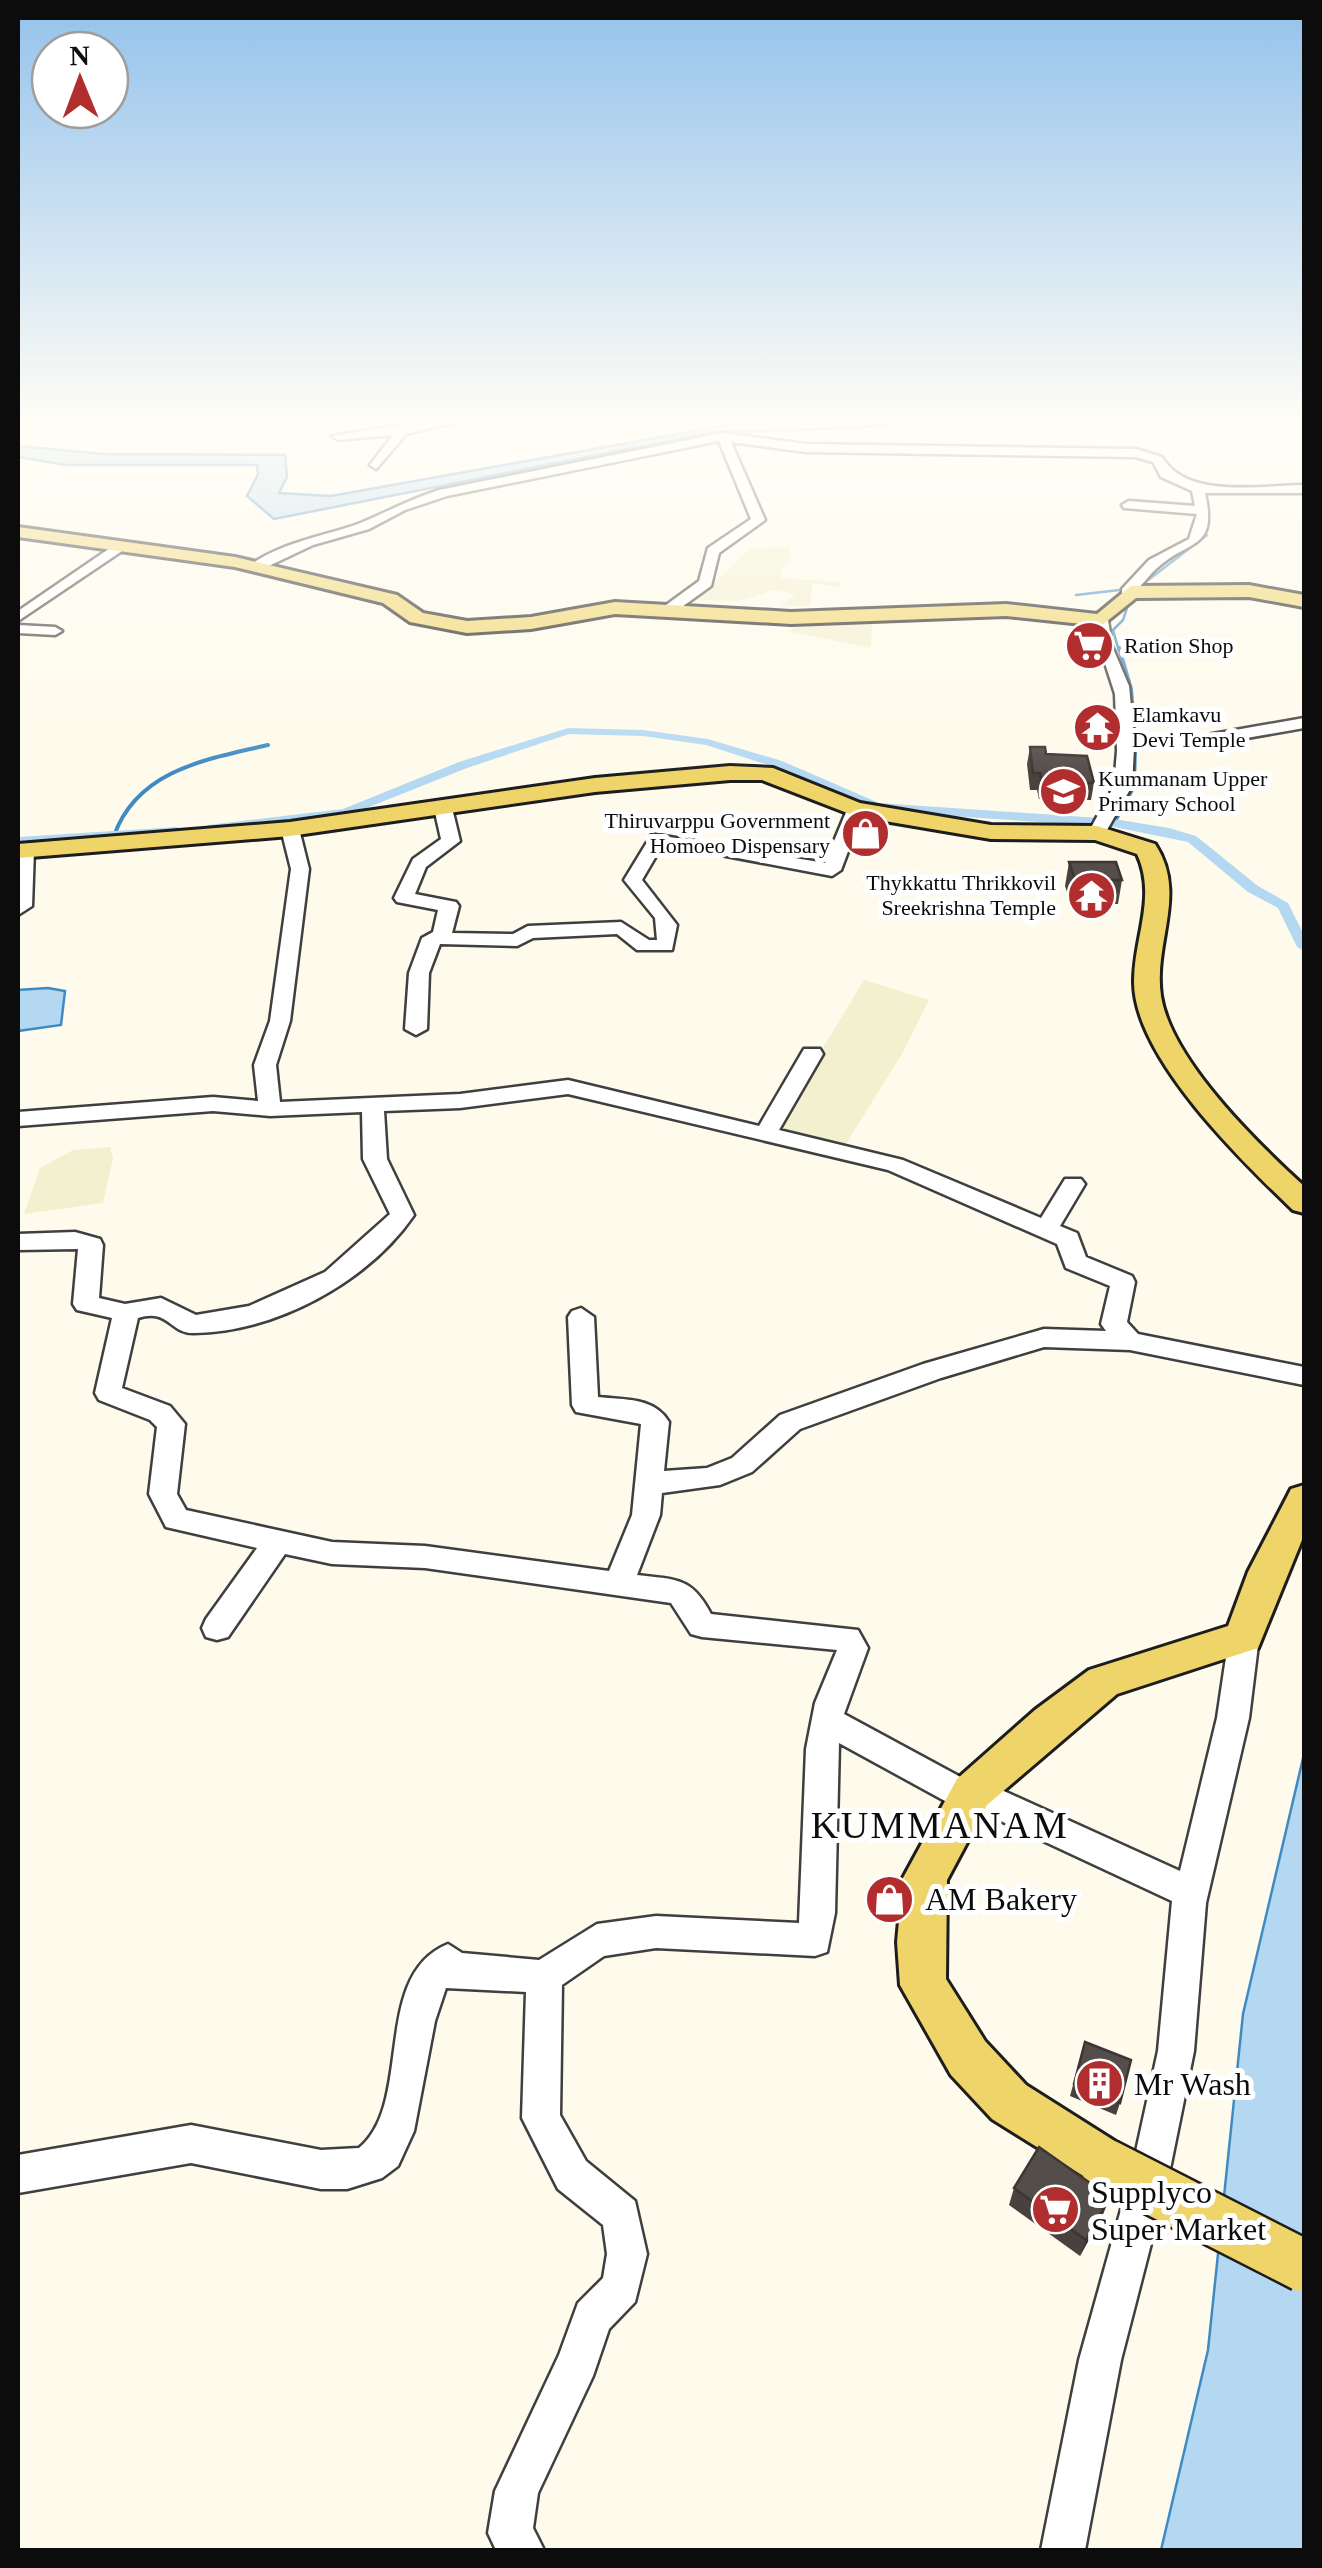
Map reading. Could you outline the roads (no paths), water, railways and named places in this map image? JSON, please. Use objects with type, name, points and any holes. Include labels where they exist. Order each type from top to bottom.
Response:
[{"type":"main road","points":[[39,536],[253,568],[390,599],[417,618],[467,626],[531,623],[615,608],[837,618],[1006,610],[1101,620],[1130,591],[1249,591],[1304,602]]},
{"type":"main road","points":[[22,851],[290,829],[596,785],[765,773],[855,809],[992,832],[1101,824],[1139,844],[1156,863],[1155,943],[1147,984],[1155,1018],[1241,1141],[1304,1203]]},
{"type":"main road","points":[[1304,1500],[1267,1572],[1244,1638],[1103,1682],[1050,1722],[970,1794],[925,1878],[920,1942],[923,1984],[968,2058],[1010,2102],[1106,2165],[1304,2266]]},
{"type":"street","points":[[253,568],[330,536]]},
{"type":"street","points":[[667,611],[706,583],[714,551],[736,536]]},
{"type":"street","points":[[1130,591],[1154,563],[1195,541],[1197,536]]},
{"type":"street","points":[[18,617],[118,550]]},
{"type":"street","points":[[1101,620],[1102,641],[1123,689],[1123,790],[1101,824]]},
{"type":"street","points":[[18,629],[55,631]]},
{"type":"street","points":[[1122,743],[1207,740],[1304,723]]},
{"type":"street","points":[[442,936],[449,906],[404,898],[410,872],[423,854],[452,841],[443,808]]},
{"type":"street","points":[[416,1029],[419,973],[427,944],[442,936],[500,941],[517,940],[528,932],[621,928],[644,946],[665,946],[670,933],[666,915],[633,880],[658,838],[832,870],[855,809]]},
{"type":"street","points":[[270,1110],[265,1065],[280,1021],[300,869],[290,829]]},
{"type":"street","points":[[20,897],[22,851]]},
{"type":"street","points":[[767,1132],[812,1054]]},
{"type":"street","points":[[18,1120],[213,1104],[270,1110],[374,1102],[460,1101],[568,1087],[896,1165],[1068,1240],[1075,1262],[1123,1282],[1114,1324],[1130,1341]]},
{"type":"street","points":[[18,1242],[76,1240],[91,1246],[86,1304],[126,1313],[156,1305],[176,1310],[191,1325],[277,1309],[322,1288],[376,1247],[402,1215],[376,1160],[374,1102]]},
{"type":"street","points":[[1045,1230],[1073,1184]]},
{"type":"street","points":[[18,2174],[191,2144],[306,2168],[355,2168],[381,2157],[391,2140],[411,2074],[415,2029],[434,1970],[448,1961],[446,1968],[544,1977],[597,1940],[637,1934],[815,1940],[819,1908],[818,1795],[826,1720],[853,1642],[702,1625],[688,1599],[678,1592],[425,1558],[332,1552],[188,1524],[169,1512],[163,1494],[171,1424],[160,1413],[108,1393],[126,1313]]},
{"type":"street","points":[[582,1318],[585,1405],[648,1412],[656,1434],[646,1515],[618,1584]]},
{"type":"street","points":[[650,1483],[710,1478],[742,1465],[790,1422],[932,1371],[1044,1338],[1130,1341],[1304,1376]]},
{"type":"street","points":[[218,1628],[277,1542]]},
{"type":"street","points":[[1063,2550],[1100,2360],[1150,2174],[1176,2051],[1191,1893],[1233,1718],[1244,1638]]},
{"type":"street","points":[[826,1720],[970,1794],[1191,1893]]},
{"type":"street","points":[[510,2545],[516,2491],[578,2361],[592,2317],[620,2288],[626,2254],[621,2215],[572,2175],[541,2118],[544,1977]]},
{"type":"water","points":[[18,990],[65,991],[61,1025],[18,1031]]},
{"type":"water","points":[[1304,1754],[1304,2550],[1161,2550],[1208,2350],[1243,2014]]},
{"type":"waterway","points":[[1139,587],[1206,536]]},
{"type":"waterway","points":[[1076,595],[1128,589]]},
{"type":"waterway","points":[[1119,651],[1113,630],[1123,620],[1130,599]]},
{"type":"waterway","points":[[1119,648],[1131,689],[1135,738]]},
{"type":"waterway","points":[[208,829],[345,812],[463,765],[568,731],[643,733],[708,742],[778,764],[877,807],[1114,823],[1192,839],[1253,889],[1283,906],[1304,947]]},
{"type":"waterway","points":[[114,836],[139,796],[157,782],[199,763],[268,745]]},
{"type":"waterway","points":[[1114,823],[1134,786],[1135,747]]},
{"type":"waterway","points":[[18,841],[177,831]]},
{"type":"place","name":"Ration Shop","points":[[1089,645]]},
{"type":"place","name":"Elamkavu Devi Temple","points":[[1097,727]]},
{"type":"place","name":"Kummanam Upper Primary School","points":[[1063,791]]},
{"type":"place","name":"Thiruvarppu Government Homoeo Dispensary","points":[[865,833]]},
{"type":"place","name":"Thykkattu Thrikkovil Sreekrishna Temple","points":[[1091,895]]},
{"type":"place","name":"AM Bakery","points":[[890,1899]]},
{"type":"place","name":"Mr Wash","points":[[1099,2084]]},
{"type":"place","name":"Supplyco Super Market","points":[[1056,2210]]},
{"type":"district","name":"KUMMANAM","points":[[940,1825]]}]
